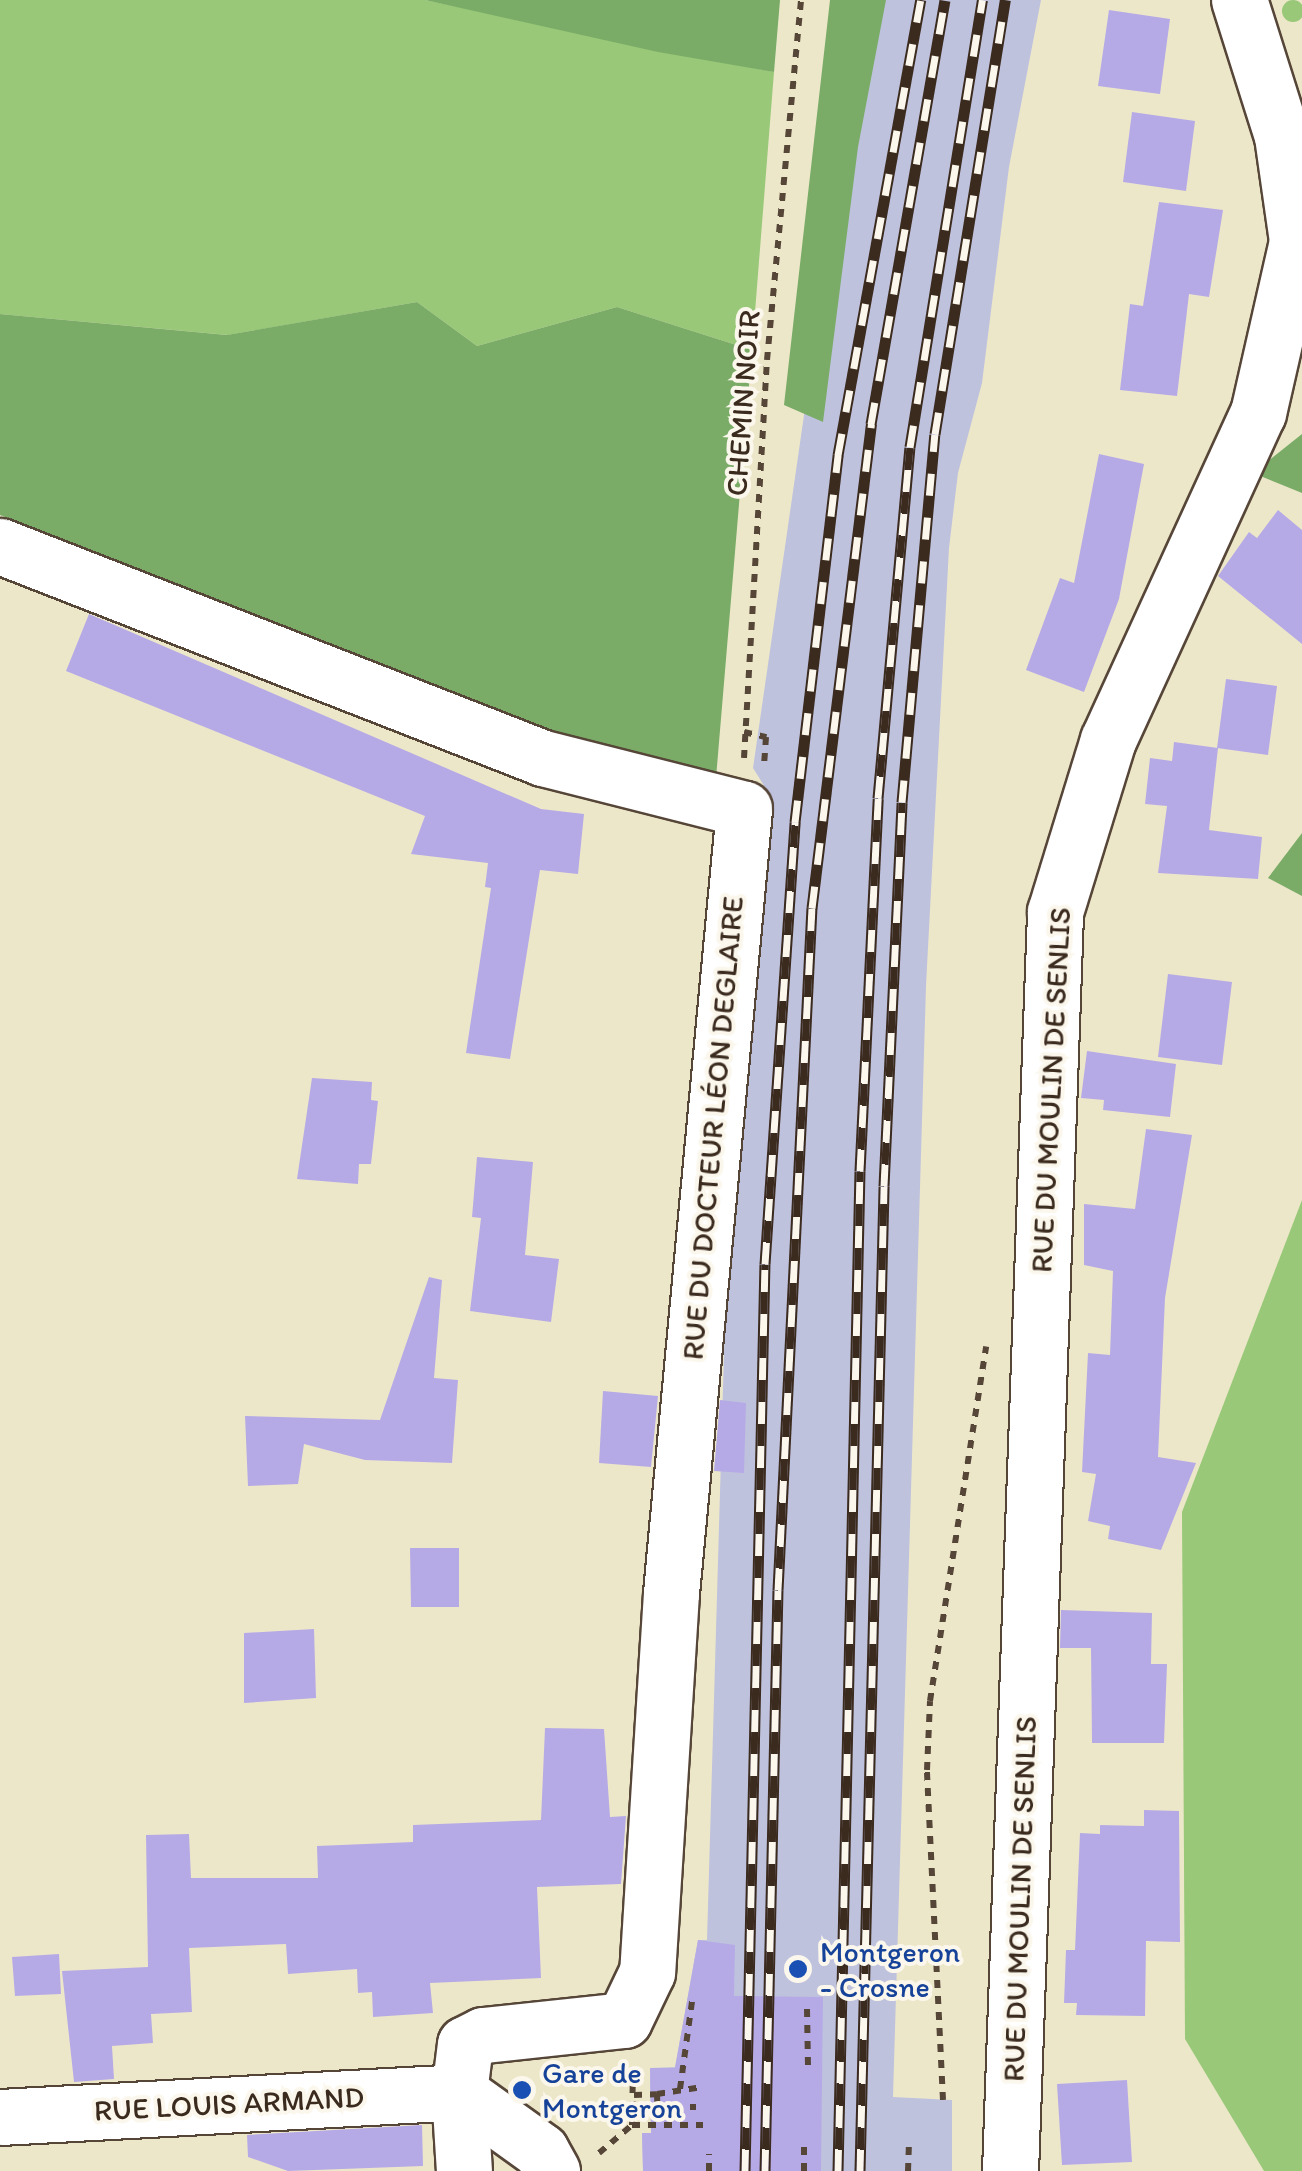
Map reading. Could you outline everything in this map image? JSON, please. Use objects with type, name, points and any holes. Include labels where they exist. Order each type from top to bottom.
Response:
[{"type":"street","name":"RUE DU MOULIN DE SENLIS","points":[[1010,2171],[1056,912],[1108,740],[1258,413],[1297,241],[1282,136],[1240,0]]},
{"type":"street","points":[[0,546],[544,758],[754,786]]},
{"type":"street","name":"RUE DU DOCTEUR LÉON DEGLAIRE","points":[[459,2092],[465,2044],[483,2035],[624,2020],[648,1972],[674,1554],[754,786]]},
{"type":"street","points":[[459,2092],[564,2159]]},
{"type":"street","points":[[459,2092],[464,2171]]},
{"type":"street","name":"RUE LOUIS ARMAND","points":[[0,2117],[459,2092]]},
{"type":"street","points":[[477,2171],[506,2150],[564,2159]]},
{"type":"path","name":"CHEMIN NOIR","points":[[754,786],[744,732],[767,360],[801,0]]},
{"type":"path","points":[[744,732],[766,737],[754,786]]},
{"type":"path","points":[[944,2100],[927,1770],[930,1702],[987,1338]]},
{"type":"path","points":[[680,2089],[696,1982]]},
{"type":"path","points":[[807,2009],[808,2067]]},
{"type":"path","points":[[632,2125],[633,2065]]},
{"type":"path","points":[[634,2095],[702,2087]]},
{"type":"path","points":[[657,2094],[658,2125]]},
{"type":"path","points":[[658,2106],[696,2107]]},
{"type":"path","points":[[564,2159],[632,2125],[703,2125]]},
{"type":"path","points":[[804,2140],[804,2171]]},
{"type":"path","points":[[908,2171],[909,2144]]},
{"type":"path","points":[[709,2154],[709,2171]]},
{"type":"shaded area","points":[[864,0],[1041,0],[1009,167],[982,383],[958,473],[949,548],[926,986],[893,2097],[952,2100],[952,2171],[643,2171],[642,2133],[651,2133],[650,2068],[675,2067],[698,1940],[707,1940],[726,1285],[770,795],[753,768]]},
{"type":"green space","points":[[0,0],[425,0],[774,72],[752,350],[617,307],[477,346],[417,302],[228,335],[0,314]]},
{"type":"green space","points":[[425,0],[780,0],[774,72],[658,52]]},
{"type":"green space","points":[[830,0],[886,0],[858,147],[823,422],[784,405]]},
{"type":"green space","points":[[1293,0],[1301,3],[1301,19],[1293,22],[1285,19],[1282,11],[1285,3]]},
{"type":"green space","points":[[417,302],[477,346],[617,307],[752,350],[716,778],[563,739],[0,515],[0,314],[227,335]]},
{"type":"green space","points":[[1302,434],[1302,493],[1253,473]]},
{"type":"green space","points":[[1302,833],[1302,896],[1268,878]]},
{"type":"green space","points":[[1302,1200],[1302,2171],[1264,2171],[1185,2039],[1182,1512]]},
{"type":"building","points":[[1109,10],[1170,19],[1160,94],[1098,86]]},
{"type":"building","points":[[1132,112],[1195,121],[1186,191],[1123,182]]},
{"type":"building","points":[[1159,202],[1223,210],[1209,297],[1189,294],[1177,396],[1120,390],[1130,304],[1143,306]]},
{"type":"building","points":[[1099,454],[1144,464],[1119,599],[1084,692],[1026,670],[1060,578],[1074,583]]},
{"type":"building","points":[[1278,510],[1302,530],[1302,644],[1218,576],[1249,532],[1257,538]]},
{"type":"building","points":[[89,614],[541,809],[584,814],[578,874],[540,870],[510,1059],[466,1053],[491,888],[485,887],[488,863],[411,854],[425,816],[66,671]]},
{"type":"building","points":[[1226,679],[1277,686],[1268,755],[1217,748]]},
{"type":"building","points":[[1174,742],[1218,748],[1209,830],[1262,837],[1258,879],[1158,873],[1167,806],[1145,804],[1150,758],[1172,761]]},
{"type":"building","points":[[1168,974],[1232,982],[1222,1065],[1158,1057]]},
{"type":"building","points":[[1087,1051],[1176,1064],[1170,1117],[1103,1110],[1104,1100],[1081,1098]]},
{"type":"building","points":[[312,1078],[372,1082],[371,1100],[378,1101],[371,1164],[359,1164],[358,1184],[297,1179]]},
{"type":"building","points":[[1146,1129],[1192,1135],[1165,1298],[1158,1457],[1196,1463],[1161,1550],[1108,1539],[1110,1526],[1088,1521],[1096,1474],[1082,1472],[1088,1353],[1110,1355],[1113,1271],[1084,1265],[1084,1204],[1135,1209]]},
{"type":"building","points":[[477,1157],[533,1162],[525,1255],[559,1259],[551,1322],[470,1311],[481,1218],[472,1217]]},
{"type":"building","points":[[429,1277],[442,1280],[434,1378],[458,1380],[452,1463],[365,1460],[304,1444],[298,1484],[248,1486],[245,1416],[380,1420]]},
{"type":"building","points":[[603,1391],[658,1396],[651,1467],[599,1463]]},
{"type":"building","points":[[720,1400],[746,1403],[744,1473],[714,1471]]},
{"type":"building","points":[[410,1548],[459,1548],[459,1607],[411,1607]]},
{"type":"building","points":[[1061,1610],[1152,1613],[1151,1664],[1167,1664],[1164,1743],[1092,1743],[1091,1648],[1060,1648]]},
{"type":"building","points":[[314,1629],[316,1698],[244,1703],[244,1633]]},
{"type":"building","points":[[545,1728],[604,1729],[610,1817],[626,1816],[621,1884],[537,1887],[541,1978],[430,1983],[433,2013],[373,2017],[372,1992],[358,1993],[357,1969],[288,1974],[286,1944],[189,1948],[192,2012],[151,2014],[153,2043],[112,2046],[114,2079],[74,2082],[62,1971],[148,1967],[146,1835],[189,1834],[191,1878],[318,1878],[317,1846],[413,1842],[413,1825],[541,1820]]},
{"type":"building","points":[[1144,1810],[1179,1811],[1180,1942],[1146,1941],[1145,2016],[1076,2015],[1077,2003],[1064,2003],[1066,1950],[1075,1950],[1080,1833],[1100,1834],[1100,1825],[1144,1826]]},
{"type":"building","points":[[698,1940],[735,1945],[734,1996],[823,1997],[821,2171],[643,2171],[642,2133],[651,2133],[650,2068],[675,2068]]},
{"type":"building","points":[[59,1954],[61,1994],[15,1996],[12,1957]]},
{"type":"building","points":[[1127,2080],[1132,2162],[1062,2165],[1057,2084]]},
{"type":"building","points":[[422,2125],[423,2166],[288,2171],[248,2157],[247,2135]]},
{"type":"railway","points":[[745,2171],[765,1264],[795,822],[838,455],[921,0]]},
{"type":"railway","points":[[765,2171],[778,1590],[812,908],[871,424],[945,0]]},
{"type":"railway","points":[[838,2171],[860,1171],[878,798],[910,447],[982,0]]},
{"type":"railway","points":[[860,2171],[884,1186],[902,802],[935,434],[1005,0]]},
{"type":"place","name":"Montgeron - Crosne","points":[[798,1969]]},
{"type":"place","name":"Gare de Montgeron","points":[[522,2090]]}]
